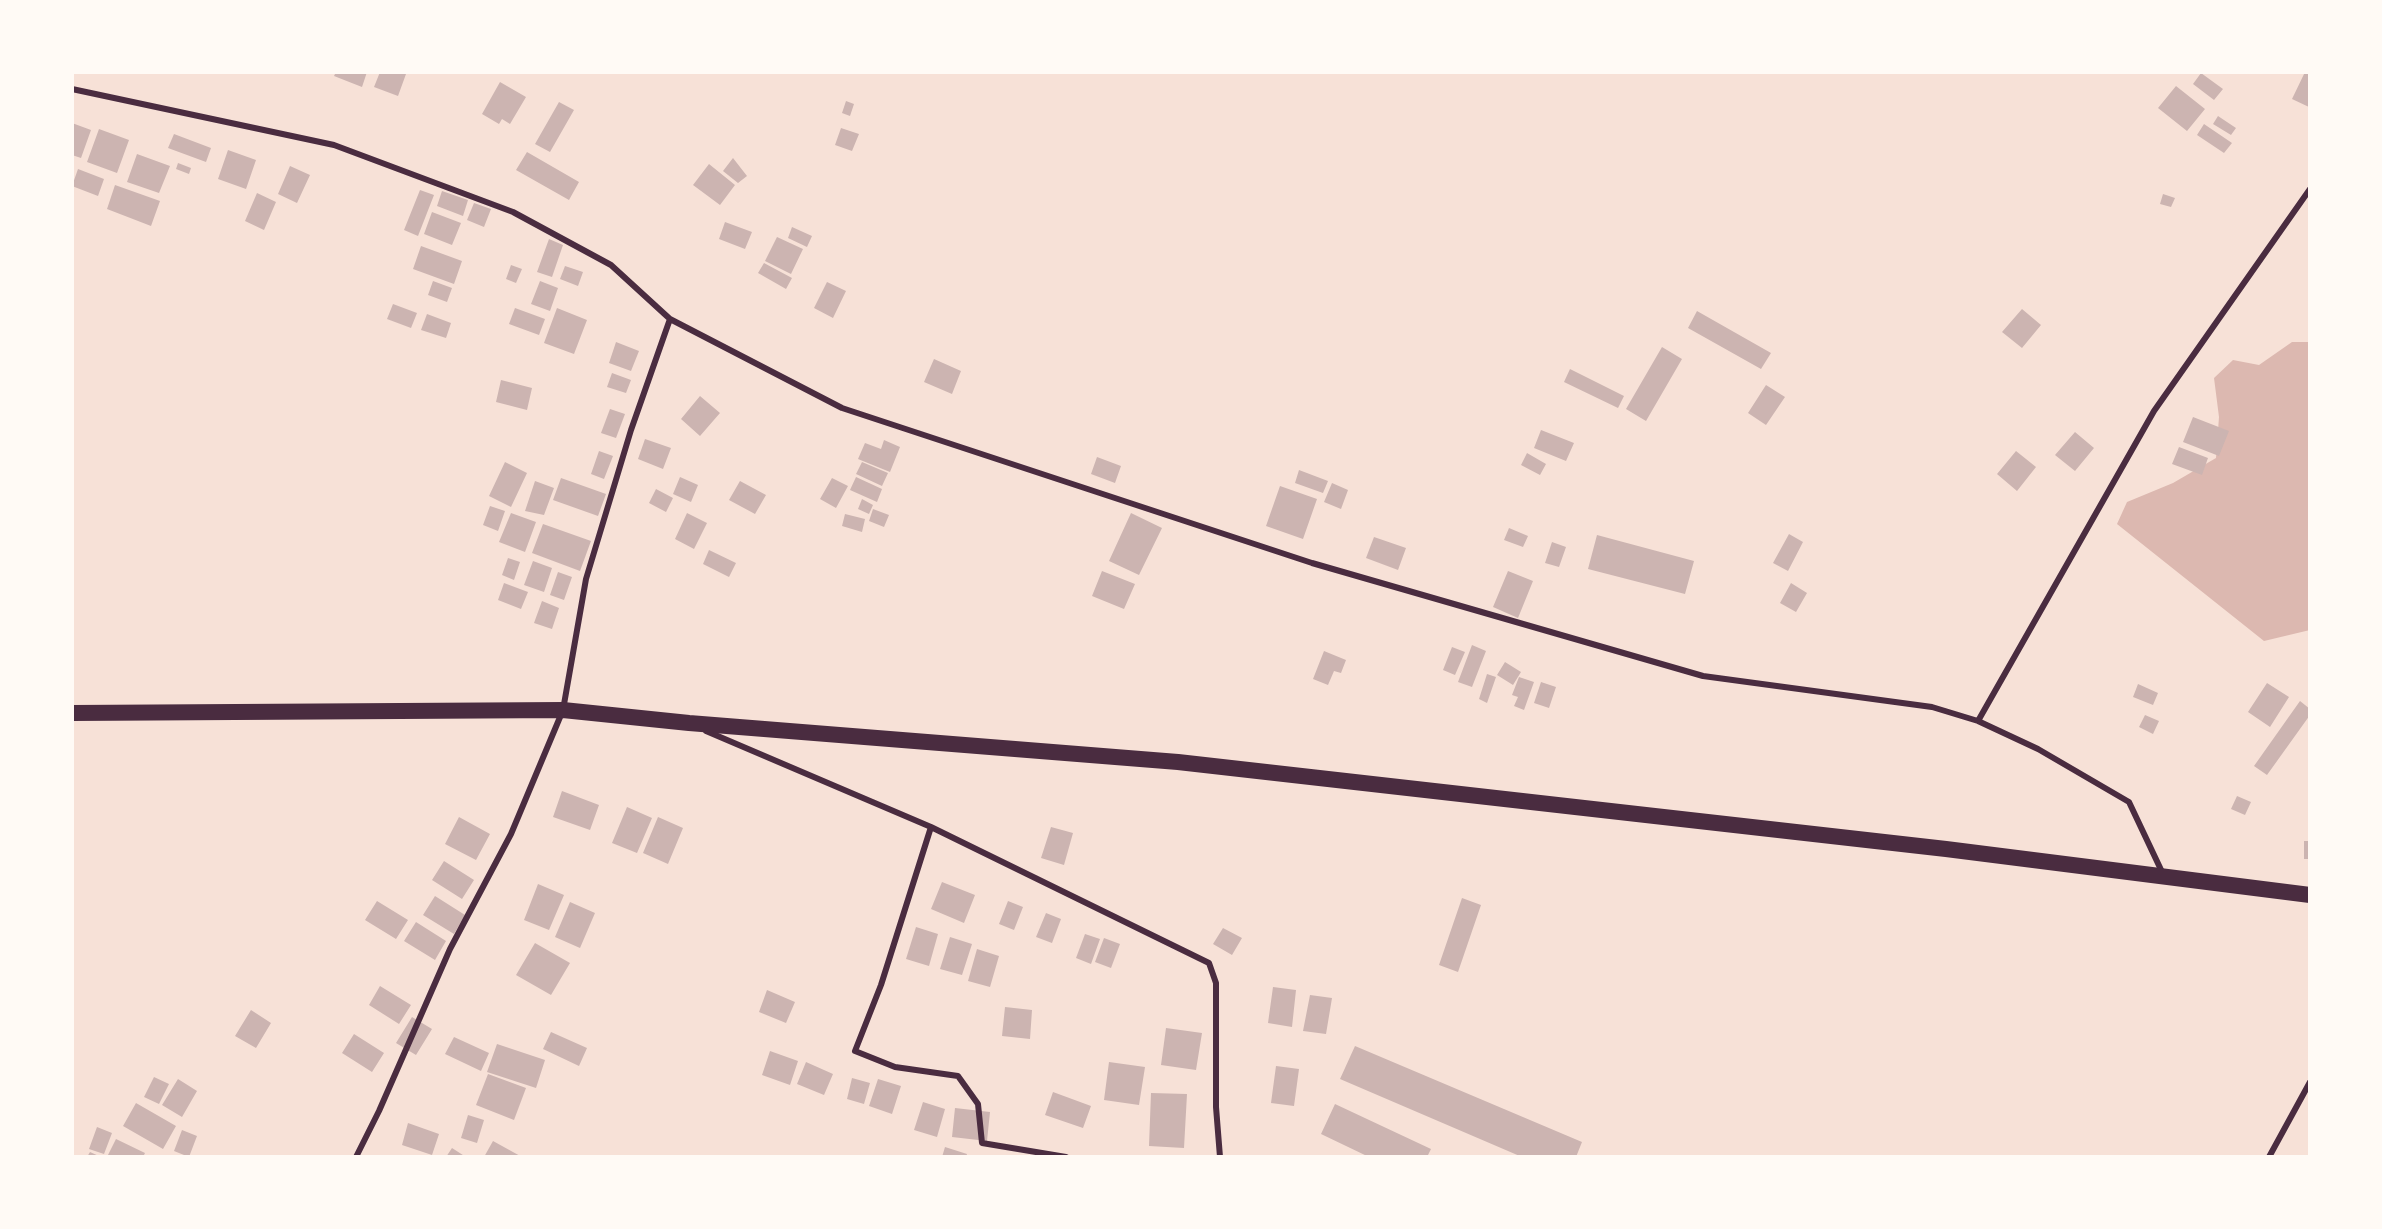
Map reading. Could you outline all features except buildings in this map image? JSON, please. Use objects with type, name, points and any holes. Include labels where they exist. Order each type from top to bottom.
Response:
[{"type":"highway","points":[[72,713],[563,710],[689,723],[1189,763],[2310,895]]},
{"type":"street","points":[[72,89],[334,145],[513,212],[611,265],[670,319],[842,408],[1312,562],[1703,676],[1932,707],[1978,721],[2038,749],[2129,802],[2164,876]]},
{"type":"street","points":[[1978,721],[2154,411],[2310,189]]},
{"type":"street","points":[[356,1157],[379,1111],[450,949],[511,834],[563,710],[586,579],[631,430],[670,319]]},
{"type":"street","points":[[689,723],[931,827],[1209,963],[1216,983],[1216,1107],[1220,1157]]},
{"type":"street","points":[[931,827],[882,985],[855,1051],[895,1067],[958,1076],[978,1104],[982,1143],[1066,1157]]},
{"type":"street","points":[[2269,1157],[2310,1082]]},
{"type":"shaded area","points":[[2292,342],[2310,342],[2310,630],[2264,641],[2117,524],[2127,502],[2173,483],[2216,458],[2219,417],[2214,378],[2233,360],[2259,365]]}]
